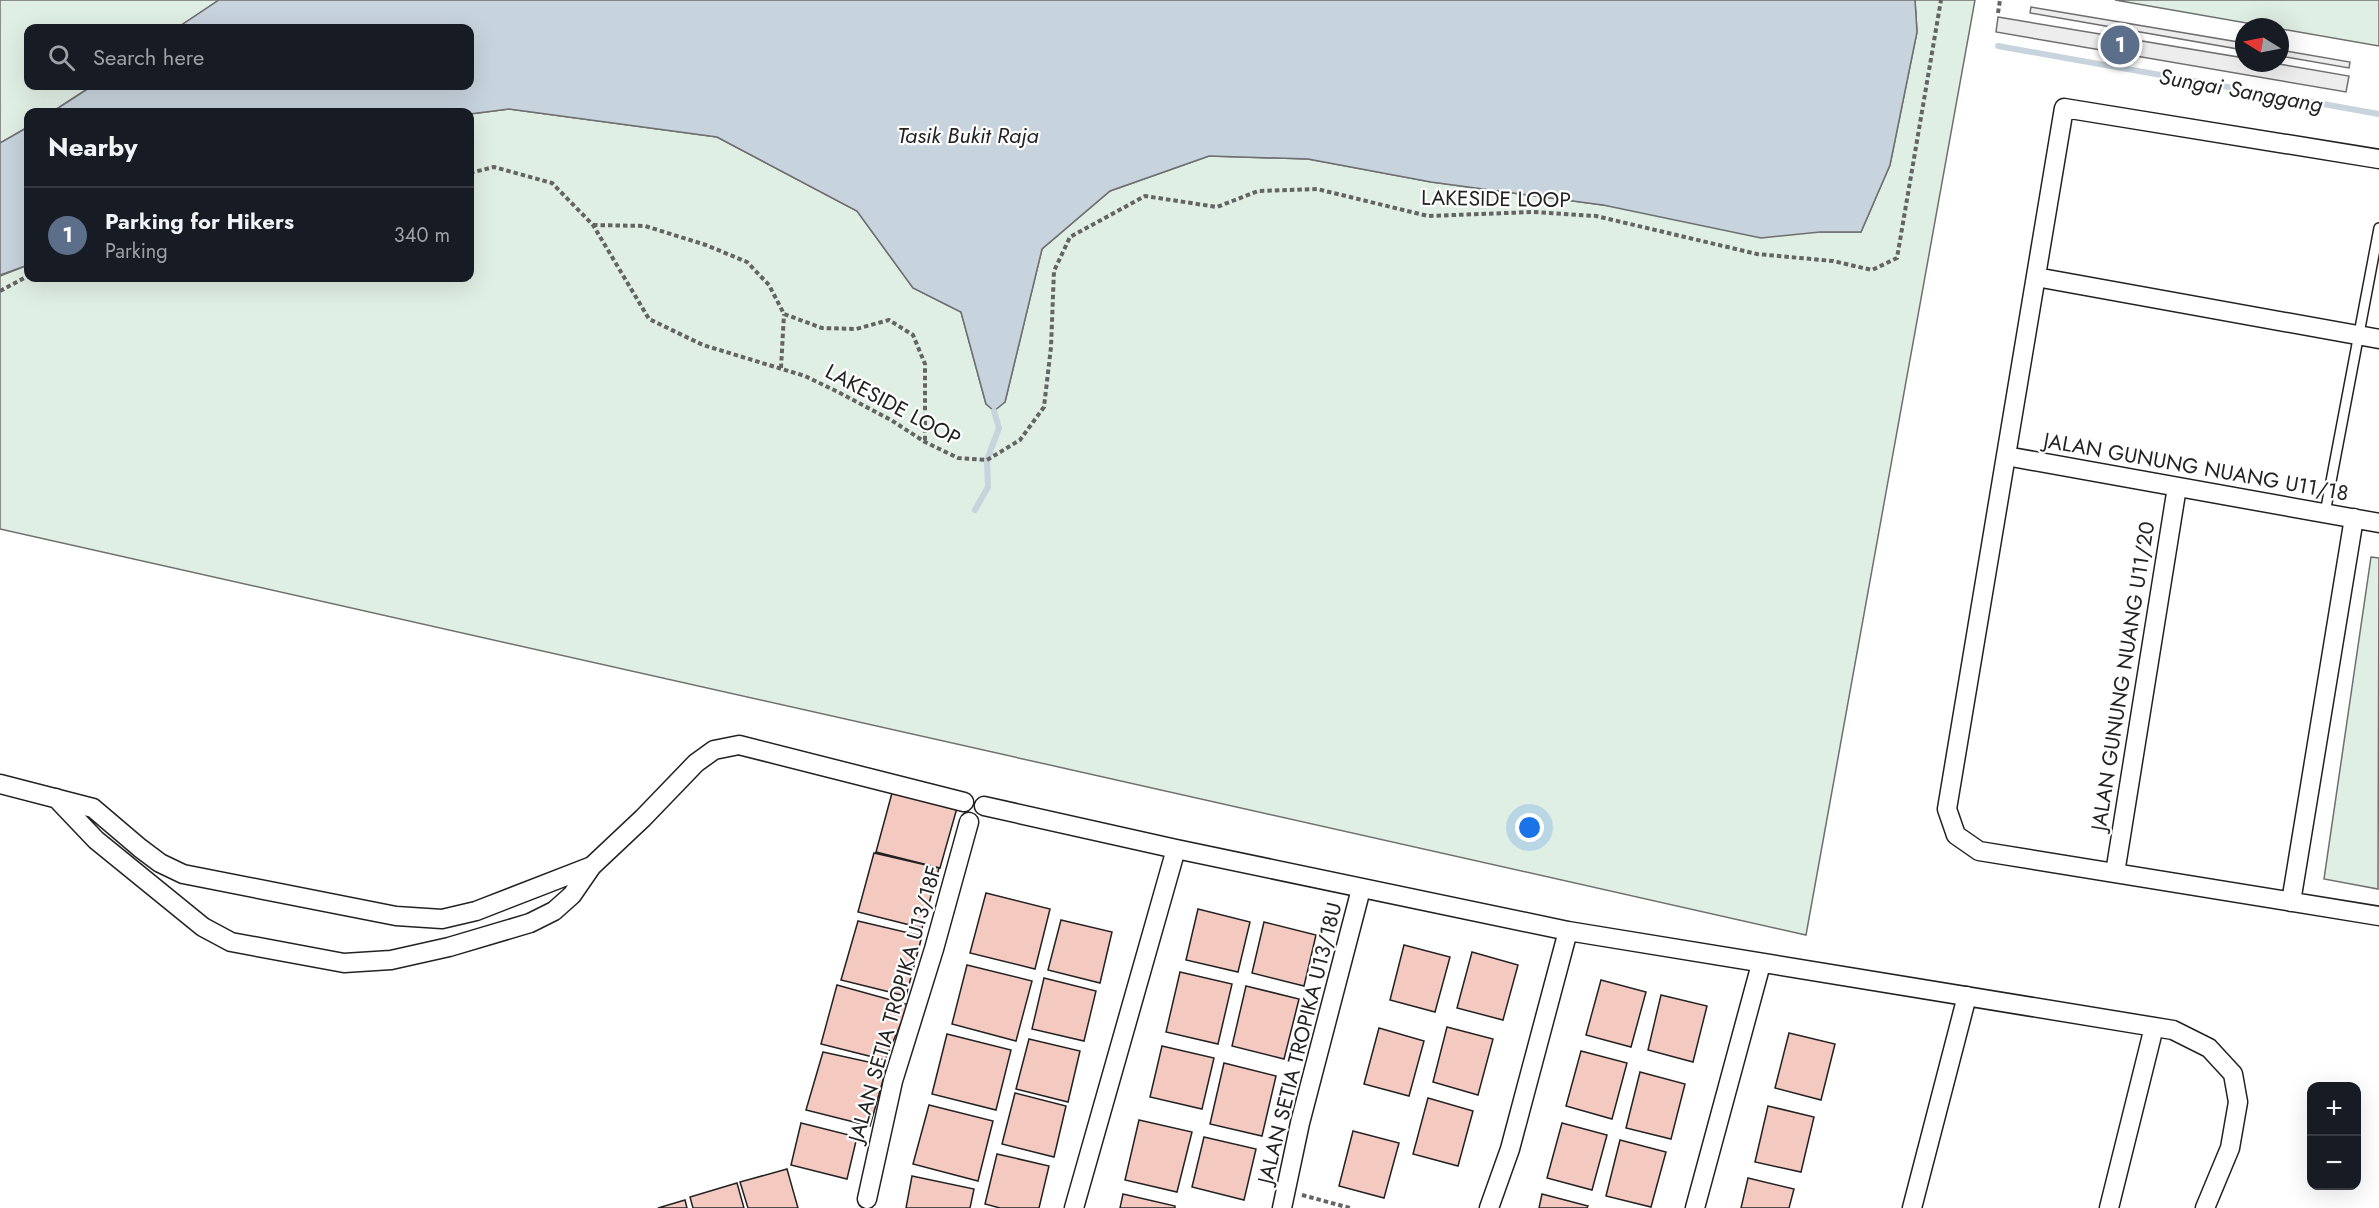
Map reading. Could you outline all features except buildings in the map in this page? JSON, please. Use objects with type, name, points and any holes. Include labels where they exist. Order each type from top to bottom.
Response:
[{"type":"street","points":[[2379,159],[2064,108],[1947,809],[1956,835],[1979,851],[2379,916]]},
{"type":"street","points":[[2036,277],[2379,339]]},
{"type":"street","name":"JALAN GUNUNG NUANG U11/18","points":[[2006,456],[2379,523]]},
{"type":"street","name":"JALAN GUNUNG NUANG U11/20","points":[[2115,873],[2177,487]]},
{"type":"street","points":[[2291,902],[2354,518]]},
{"type":"street","points":[[56,798],[96,840],[203,927],[231,942],[345,963],[391,960],[530,923],[554,911],[572,895],[592,866],[643,819],[696,763],[714,750],[739,745],[964,802],[975,799],[984,806],[1176,849],[1568,931],[2174,1030],[2209,1048],[2233,1074],[2238,1102],[2230,1148],[2205,1208]]},
{"type":"street","points":[[0,784],[93,808],[160,863],[183,874],[396,916],[442,919],[476,911],[592,866]]},
{"type":"street","points":[[964,802],[962,814],[969,822],[981,820],[985,813],[984,806]]},
{"type":"street","name":"JALAN SETIA TROPIKA U13/18F","points":[[862,1205],[893,1081],[934,949],[969,822]]},
{"type":"street","points":[[1074,1208],[1176,849]]},
{"type":"street","name":"JALAN SETIA TROPIKA U13/18U","points":[[1283,1200],[1300,1123],[1361,889]]},
{"type":"street","points":[[1489,1208],[1510,1149],[1568,931]]},
{"type":"street","points":[[1695,1208],[1761,964]]},
{"type":"street","points":[[1912,1208],[1967,996]]},
{"type":"street","points":[[2109,1208],[2154,1027]]},
{"type":"lane","points":[[2325,513],[2379,228]]},
{"type":"path","name":"LAKESIDE LOOP","points":[[474,172],[494,167],[552,183],[593,225],[649,319],[703,345],[781,368],[838,392],[891,420],[925,442],[958,458],[987,460],[1020,440],[1044,407],[1051,347],[1054,271],[1070,237],[1145,196],[1217,207],[1258,191],[1317,189],[1428,216],[1533,212],[1596,216],[1757,254],[1833,261],[1872,270],[1897,258],[1941,0]]},
{"type":"path","points":[[1998,13],[2000,0]]},
{"type":"path","points":[[593,225],[645,226],[706,245],[747,262],[769,285],[784,314],[781,368]]},
{"type":"path","points":[[0,291],[24,278]]},
{"type":"path","points":[[784,314],[822,328],[856,330],[889,320],[913,334],[925,364],[925,442]]},
{"type":"path","points":[[1283,1200],[1350,1208]]},
{"type":"green space","points":[[0,0],[219,0],[183,24],[24,24],[24,90],[86,90],[58,108],[24,108],[24,129],[0,143]]},
{"type":"green space","points":[[1915,0],[1975,0],[1806,935],[0,529],[0,276],[24,267],[24,282],[474,282],[474,113],[509,109],[717,137],[857,211],[913,288],[961,312],[986,404],[1005,402],[1042,249],[1110,191],[1209,156],[1308,159],[1431,182],[1603,205],[1820,232],[1861,232],[1890,165],[1917,32]]},
{"type":"green space","points":[[2115,0],[2379,0],[2379,46],[2289,30],[2289,18],[2235,18],[2235,21]]},
{"type":"green space","points":[[2371,557],[2379,558],[2378,889],[2324,879]]},
{"type":"shaded area","points":[[2031,7],[2235,41],[2235,48],[2030,13]]},
{"type":"shaded area","points":[[1998,17],[2235,56],[2235,72],[2289,72],[2289,66],[2349,76],[2346,92],[1996,32]]},
{"type":"shaded area","points":[[2289,52],[2350,62],[2349,68],[2289,58]]},
{"type":"water","name":"Tasik Bukit Raja","points":[[219,0],[1915,0],[1917,32],[1890,165],[1861,232],[1820,232],[1761,238],[1603,205],[1431,182],[1308,159],[1209,156],[1110,191],[1042,249],[1005,402],[994,411],[986,404],[961,312],[913,288],[857,211],[717,137],[509,109],[474,113],[474,108],[58,108],[86,90],[474,90],[474,24],[183,24]]},
{"type":"water","points":[[24,129],[24,266],[0,275],[0,143]]},
{"type":"waterway","name":"Sungai Sanggang","points":[[1998,46],[2379,114]]},
{"type":"waterway","points":[[975,510],[988,487],[987,460],[999,428],[994,411]]},
{"type":"place","name":"Parking for Hikers","points":[[2120,45]]}]
